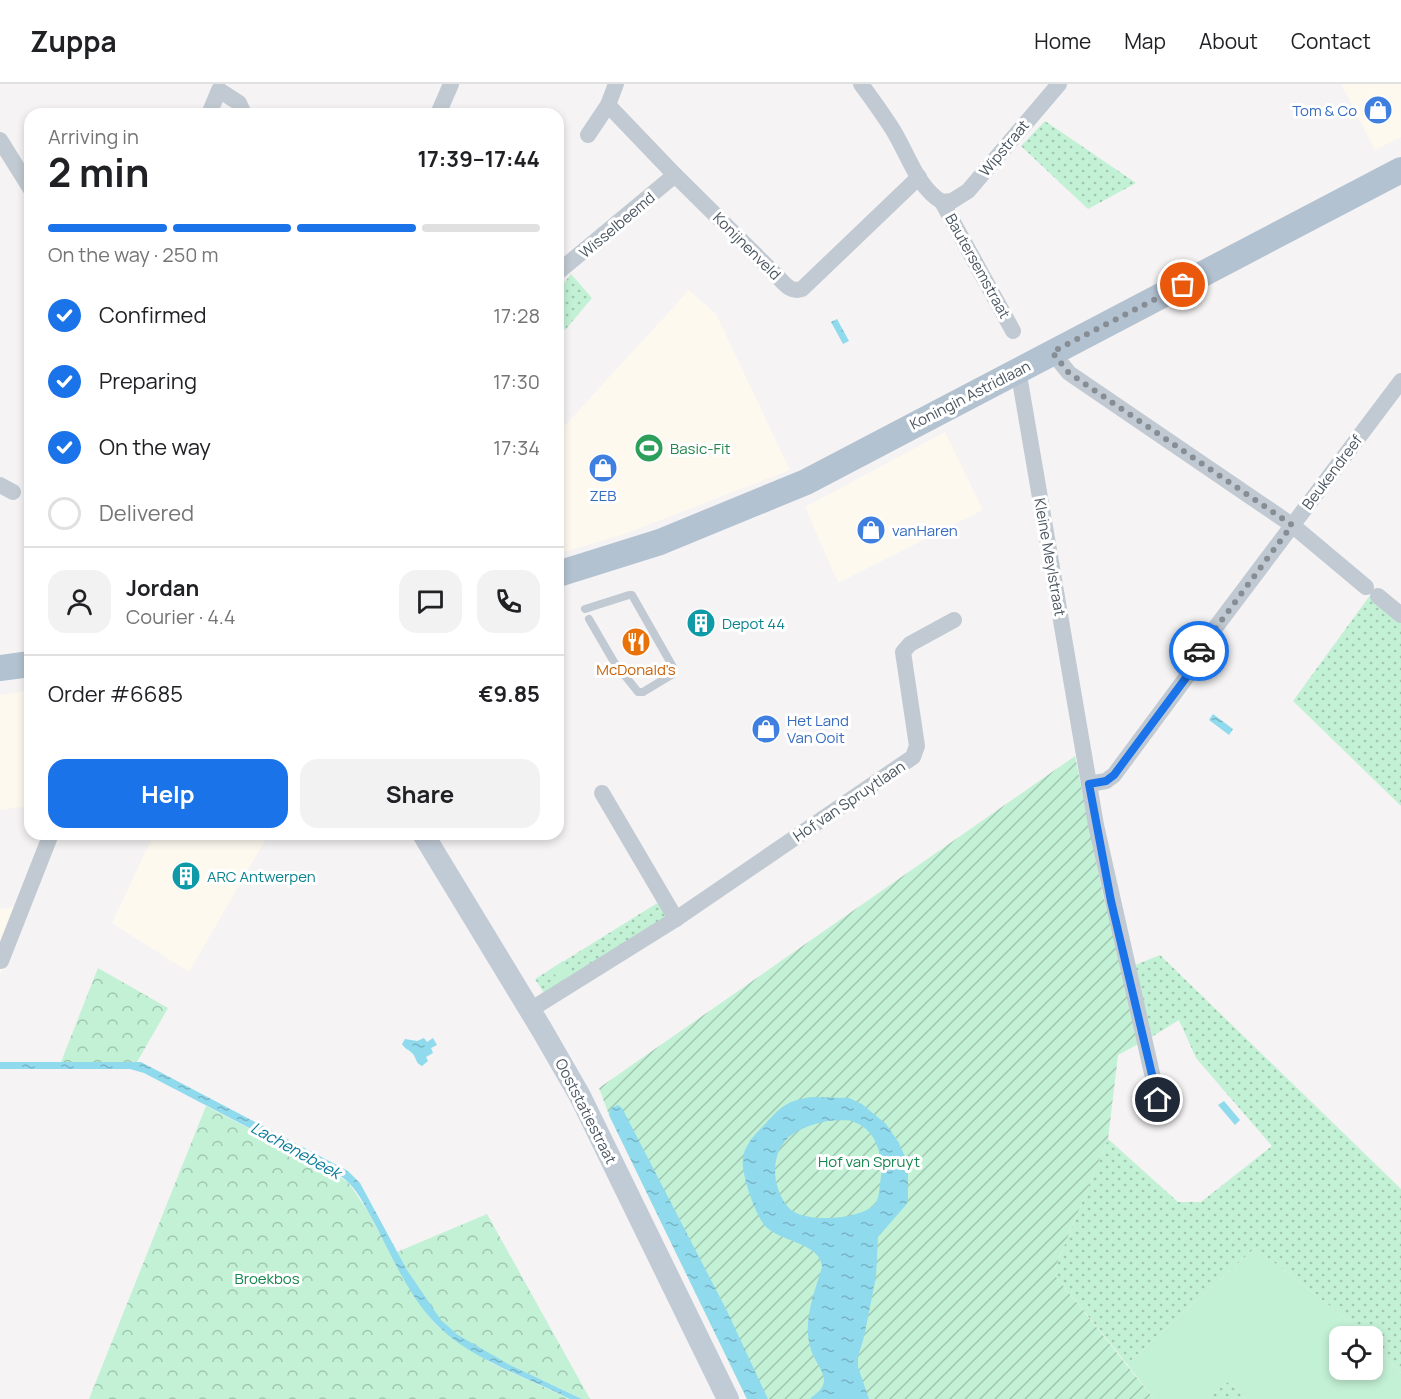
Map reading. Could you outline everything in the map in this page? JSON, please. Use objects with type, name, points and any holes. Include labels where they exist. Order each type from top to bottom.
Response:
[{"type":"main road","name":"Koningin Astridlaan","points":[[564,572],[660,542],[806,482],[1401,170]]},
{"type":"main road","points":[[0,668],[24,665]]},
{"type":"street","points":[[441,108],[451,84]]},
{"type":"street","points":[[608,105],[616,84]]},
{"type":"street","points":[[588,135],[608,105],[628,84]]},
{"type":"street","name":"Bautersemstraat","points":[[861,84],[894,131],[918,177],[935,197],[942,201],[1013,331]]},
{"type":"street","name":"Wipstraat","points":[[942,201],[952,201],[968,191],[1059,84]]},
{"type":"street","points":[[212,108],[217,87],[239,103],[241,108]]},
{"type":"street","name":"Konijnenveld","points":[[608,105],[790,289],[797,291],[802,289],[918,177]]},
{"type":"street","points":[[0,140],[24,179]]},
{"type":"street","name":"Wisselbeemd","points":[[564,268],[675,175]]},
{"type":"street","points":[[1052,352],[1069,373],[1292,525],[1401,615]]},
{"type":"street","name":"Kleine Meylstraat","points":[[1018,369],[1089,784]]},
{"type":"street","name":"Beukendreef","points":[[1089,784],[1109,780],[1123,764],[1191,671],[1200,648],[1401,381]]},
{"type":"street","name":"Hof van Spruytlaan","points":[[530,1010],[676,919],[913,757],[917,746],[903,652],[907,646],[954,620]]},
{"type":"street","points":[[1089,784],[1111,901],[1158,1100]]},
{"type":"street","points":[[602,793],[676,919]]},
{"type":"street","points":[[1,961],[49,840]]},
{"type":"street","name":"Ooststatiestraat","points":[[427,840],[580,1096],[728,1399]]},
{"type":"lane","points":[[585,609],[632,595],[674,667],[673,674],[643,692],[638,692],[614,662],[589,619]]},
{"type":"shaded area","points":[[1341,84],[1401,84],[1401,137],[1375,150]]},
{"type":"shaded area","points":[[689,290],[716,314],[790,470],[627,533],[564,552],[564,426]]},
{"type":"shaded area","points":[[945,432],[983,510],[838,583],[805,507]]},
{"type":"shaded area","points":[[24,691],[24,807],[0,810],[0,695]]},
{"type":"shaded area","points":[[151,840],[265,840],[189,972],[112,923]]},
{"type":"shaded area","points":[[29,905],[0,975],[0,909]]},
{"type":"green space","points":[[1045,121],[1136,183],[1088,209],[1021,146]]},
{"type":"green space","points":[[571,274],[592,298],[565,330],[564,329],[564,283]]},
{"type":"green space","points":[[1371,594],[1401,620],[1401,806],[1293,701]]},
{"type":"green space","name":"Hof van Spruyt","points":[[1075,756],[1103,895],[1144,1041],[1118,1055],[1108,1139],[1053,1273],[1154,1399],[747,1399],[609,1115],[599,1088]]},
{"type":"green space","points":[[659,902],[668,916],[544,993],[535,979]]},
{"type":"green space","points":[[1160,955],[1401,1189],[1401,1373],[1383,1355],[1383,1326],[1354,1326],[1255,1248],[1127,1364],[1053,1273],[1108,1139],[1178,1202],[1201,1202],[1272,1146],[1196,1058],[1179,1020],[1150,1038],[1133,966]]},
{"type":"green space","points":[[563,961],[572,974],[560,982],[551,969]]},
{"type":"green space","points":[[98,968],[168,1008],[137,1062],[61,1062]]},
{"type":"green space","name":"Broekbos","points":[[206,1106],[348,1182],[367,1210],[404,1278],[429,1317],[439,1328],[491,1363],[570,1399],[89,1399]]},
{"type":"green space","points":[[487,1214],[590,1399],[582,1399],[509,1365],[457,1334],[442,1322],[429,1306],[397,1252]]},
{"type":"green space","points":[[1255,1248],[1354,1326],[1329,1326],[1329,1380],[1383,1380],[1383,1355],[1401,1373],[1401,1399],[1246,1399],[1229,1381],[1207,1399],[1154,1399],[1127,1364]]},
{"type":"green space","points":[[1229,1381],[1246,1399],[1207,1399]]},
{"type":"water","points":[[837,319],[849,341],[843,344],[831,322]]},
{"type":"water","points":[[1213,714],[1233,729],[1229,735],[1209,720]]},
{"type":"water","points":[[424,1038],[427,1042],[433,1038],[437,1045],[431,1048],[433,1053],[426,1057],[428,1061],[422,1066],[402,1044],[405,1039],[417,1041]]},
{"type":"water","name":"Lachenebeek","points":[[0,1062],[141,1062],[348,1171],[360,1183],[407,1270],[441,1320],[458,1335],[508,1364],[582,1399],[570,1399],[497,1365],[479,1356],[446,1333],[432,1320],[408,1287],[357,1192],[346,1180],[334,1172],[144,1073],[130,1069],[0,1069]]},
{"type":"water","points":[[804,1098],[849,1098],[862,1104],[886,1124],[899,1143],[908,1164],[908,1200],[878,1237],[876,1277],[858,1357],[858,1367],[869,1399],[810,1399],[824,1384],[822,1373],[811,1350],[808,1329],[810,1308],[822,1267],[820,1259],[807,1248],[780,1236],[765,1226],[753,1203],[746,1182],[743,1157],[755,1134],[781,1108]],"holes":[[[827,1121],[854,1122],[869,1132],[878,1148],[881,1175],[878,1198],[874,1205],[856,1214],[843,1217],[817,1218],[795,1212],[782,1199],[776,1179],[776,1159],[785,1141],[793,1134],[801,1129]]]},
{"type":"water","points":[[1224,1101],[1240,1120],[1235,1125],[1218,1105]]},
{"type":"water","points":[[618,1105],[622,1108],[727,1311],[768,1399],[747,1399],[609,1115],[610,1109]]},
{"type":"way so far","points":[[1183,285],[1052,352],[1069,373],[1292,525],[1199,651]]},
{"type":"place","name":"Tom & Co","points":[[1378,110]]},
{"type":"place","name":"Basic-Fit","points":[[649,448]]},
{"type":"place","name":"ZEB","points":[[603,468]]},
{"type":"place","name":"vanHaren","points":[[871,530]]},
{"type":"place","name":"Depot 44","points":[[701,623]]},
{"type":"place","name":"McDonald's","points":[[636,642]]},
{"type":"place","name":"Het Land Van Ooit","points":[[766,729]]},
{"type":"place","name":"ARC Antwerpen","points":[[186,876]]},
{"type":"route","points":[[1158,1100],[1111,901],[1089,784],[1109,780],[1114,775],[1191,671],[1199,651]]}]
